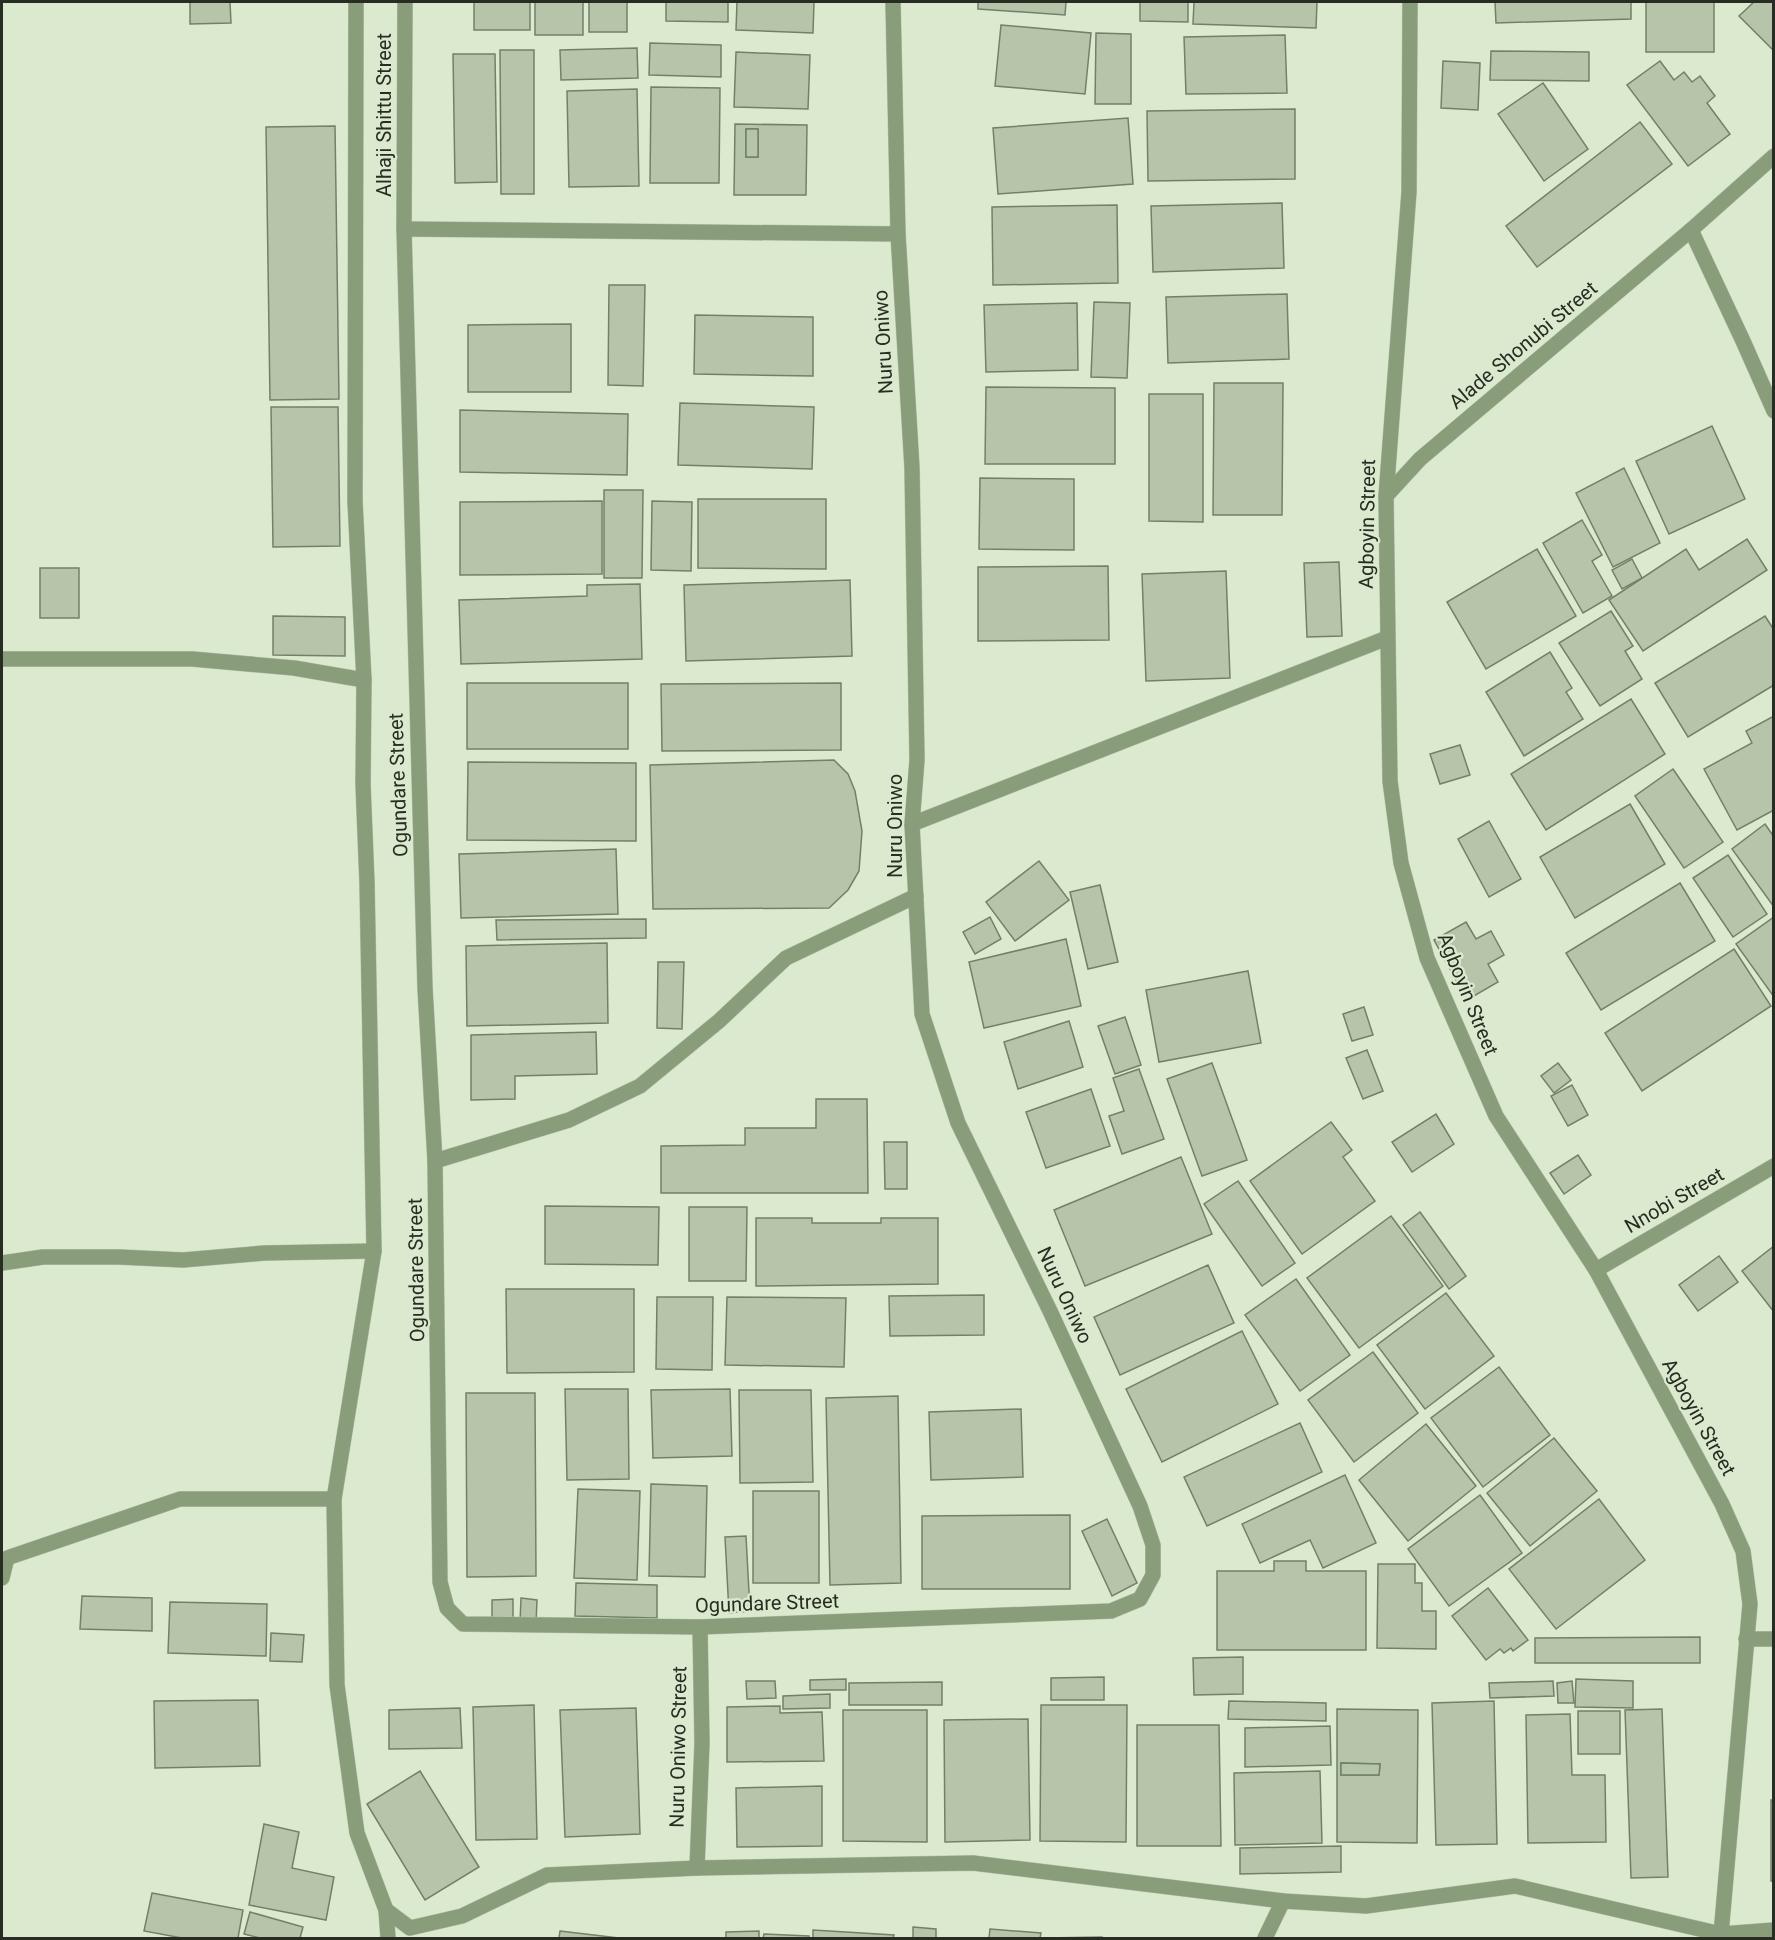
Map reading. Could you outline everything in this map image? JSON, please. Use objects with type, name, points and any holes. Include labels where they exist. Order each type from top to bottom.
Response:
[{"type":"street","points":[[356,2],[355,501],[364,680],[363,784],[374,1251],[334,1499],[337,1685],[357,1833],[386,1910],[388,1938]]},
{"type":"street","name":"Alhaji Shittu Street","points":[[404,229],[405,2]]},
{"type":"street","name":"Nuru Oniwo","points":[[893,2],[898,234],[912,468],[917,760],[912,824],[922,1014],[958,1123],[1045,1301],[1140,1506],[1153,1545],[1153,1575],[1140,1599]]},
{"type":"street","name":"Agboyin Street","points":[[1410,2],[1408,192],[1386,496],[1390,781],[1401,863],[1427,958],[1496,1116],[1596,1270],[1722,1504],[1743,1551],[1750,1604],[1720,1936]]},
{"type":"street","name":"Alade Shonubi Street","points":[[1386,496],[1420,459],[1691,230],[1773,156]]},
{"type":"street","points":[[404,229],[898,234]]},
{"type":"street","name":"Ogundare Street","points":[[404,229],[425,988],[435,1161],[440,1582],[447,1608],[463,1624],[700,1627],[1111,1611],[1140,1599]]},
{"type":"street","points":[[1691,230],[1773,411]]},
{"type":"street","points":[[912,824],[1387,639]]},
{"type":"street","points":[[2,659],[192,659],[294,668],[364,680]]},
{"type":"street","points":[[435,1161],[569,1120],[640,1086],[719,1021],[786,958],[916,896]]},
{"type":"street","name":"Nnobi Street","points":[[1596,1270],[1773,1166]]},
{"type":"street","points":[[2,1263],[43,1257],[183,1260],[264,1252],[374,1251]]},
{"type":"street","points":[[2,1578],[6,1558],[180,1499],[334,1499]]},
{"type":"street","name":"Nuru Oniwo Street","points":[[697,1868],[702,1743],[700,1627]]},
{"type":"street","points":[[1746,1639],[1773,1639]]},
{"type":"street","points":[[386,1910],[410,1928],[462,1916],[547,1875],[697,1868],[973,1863],[1283,1901],[1366,1906],[1515,1886],[1720,1936],[1773,1930]]},
{"type":"street","points":[[1265,1938],[1283,1901]]},
{"type":"building","points":[[190,2],[230,2],[231,23],[190,24]]},
{"type":"building","points":[[474,2],[530,2],[530,30],[474,30]]},
{"type":"building","points":[[535,2],[583,2],[583,35],[535,35]]},
{"type":"building","points":[[589,2],[627,2],[627,32],[589,32]]},
{"type":"building","points":[[666,2],[728,2],[728,22],[666,21]]},
{"type":"building","points":[[737,2],[814,2],[813,33],[736,30]]},
{"type":"building","points":[[978,2],[1066,2],[1065,15],[978,9]]},
{"type":"building","points":[[1140,2],[1188,2],[1188,22],[1140,21]]},
{"type":"building","points":[[1194,2],[1317,2],[1316,28],[1193,24]]},
{"type":"building","points":[[1495,2],[1631,2],[1631,19],[1496,23]]},
{"type":"building","points":[[1646,2],[1714,2],[1714,52],[1646,52]]},
{"type":"building","points":[[1754,2],[1774,2],[1774,51],[1739,16]]},
{"type":"building","points":[[1001,25],[1091,33],[1085,94],[995,86]]},
{"type":"building","points":[[1096,33],[1131,34],[1131,104],[1095,104]]},
{"type":"building","points":[[1285,35],[1287,93],[1186,94],[1184,37]]},
{"type":"building","points":[[650,43],[721,45],[721,77],[649,75]]},
{"type":"building","points":[[637,48],[638,78],[561,80],[560,50]]},
{"type":"building","points":[[500,50],[534,50],[534,194],[501,194]]},
{"type":"building","points":[[1491,51],[1589,52],[1589,81],[1490,80]]},
{"type":"building","points":[[736,52],[810,55],[808,109],[734,107]]},
{"type":"building","points":[[453,54],[495,54],[497,182],[455,183]]},
{"type":"building","points":[[1443,61],[1480,63],[1478,110],[1441,108]]},
{"type":"building","points":[[1660,61],[1674,80],[1684,72],[1692,82],[1700,76],[1715,96],[1707,103],[1730,134],[1688,166],[1627,85]]},
{"type":"building","points":[[1543,83],[1588,149],[1544,181],[1498,114]]},
{"type":"building","points":[[651,87],[720,88],[719,183],[650,183]]},
{"type":"building","points":[[637,89],[639,186],[569,187],[567,91]]},
{"type":"building","points":[[1295,109],[1295,179],[1148,181],[1147,111]]},
{"type":"building","points":[[1128,118],[1133,184],[998,194],[993,128]]},
{"type":"building","points":[[1640,122],[1672,164],[1537,267],[1506,226]]},
{"type":"building","points":[[735,124],[807,125],[806,195],[734,195]],"holes":[[[746,129],[758,129],[758,157],[746,157]]]},
{"type":"building","points":[[335,126],[339,399],[270,400],[266,127]]},
{"type":"building","points":[[746,129],[758,129],[758,157],[746,157]]},
{"type":"building","points":[[1282,203],[1284,268],[1153,272],[1151,206]]},
{"type":"building","points":[[1117,205],[1118,283],[993,285],[992,207]]},
{"type":"building","points":[[609,285],[645,285],[643,386],[608,385]]},
{"type":"building","points":[[1287,294],[1289,359],[1168,363],[1166,297]]},
{"type":"building","points":[[1094,302],[1130,303],[1127,378],[1091,377]]},
{"type":"building","points":[[1077,303],[1078,370],[986,372],[984,305]]},
{"type":"building","points":[[695,315],[813,317],[813,376],[694,374]]},
{"type":"building","points":[[571,324],[571,392],[468,392],[468,325]]},
{"type":"building","points":[[1214,383],[1283,383],[1282,515],[1213,515]]},
{"type":"building","points":[[986,387],[1115,388],[1115,464],[985,464]]},
{"type":"building","points":[[1149,394],[1203,394],[1203,522],[1149,521]]},
{"type":"building","points":[[680,403],[814,407],[812,469],[678,465]]},
{"type":"building","points":[[271,407],[338,407],[340,546],[273,547]]},
{"type":"building","points":[[460,410],[628,414],[627,475],[460,472]]},
{"type":"building","points":[[1712,426],[1745,499],[1669,534],[1636,461]]},
{"type":"building","points":[[1624,468],[1660,543],[1613,567],[1576,493]]},
{"type":"building","points":[[980,478],[1074,479],[1074,550],[979,549]]},
{"type":"building","points":[[604,490],[643,490],[642,578],[604,578]]},
{"type":"building","points":[[698,499],[826,499],[826,569],[698,568]]},
{"type":"building","points":[[602,501],[602,574],[460,575],[460,502]]},
{"type":"building","points":[[652,501],[692,502],[691,571],[651,570]]},
{"type":"building","points":[[1582,520],[1602,555],[1592,561],[1612,596],[1583,613],[1543,543]]},
{"type":"building","points":[[1747,539],[1767,570],[1643,651],[1609,600],[1686,549],[1699,570]]},
{"type":"building","points":[[1537,549],[1576,616],[1486,669],[1447,602]]},
{"type":"building","points":[[1632,559],[1642,578],[1622,589],[1612,570]]},
{"type":"building","points":[[1339,562],[1342,636],[1307,637],[1304,563]]},
{"type":"building","points":[[1108,566],[1109,640],[978,641],[978,567]]},
{"type":"building","points":[[40,568],[79,568],[79,618],[40,618]]},
{"type":"building","points":[[1226,571],[1230,678],[1146,681],[1142,574]]},
{"type":"building","points":[[850,580],[852,656],[686,661],[684,585]]},
{"type":"building","points":[[640,584],[642,659],[461,664],[459,600],[587,596],[587,585]]},
{"type":"building","points":[[1611,611],[1633,646],[1625,651],[1642,679],[1600,706],[1559,643]]},
{"type":"building","points":[[273,616],[345,617],[345,656],[273,655]]},
{"type":"building","points":[[1765,616],[1774,630],[1774,685],[1688,737],[1655,683]]},
{"type":"building","points":[[1550,652],[1572,688],[1566,692],[1583,719],[1524,756],[1486,692]]},
{"type":"building","points":[[467,683],[628,683],[628,749],[467,749]]},
{"type":"building","points":[[841,683],[841,750],[662,751],[661,684]]},
{"type":"building","points":[[1631,699],[1665,754],[1546,830],[1511,774]]},
{"type":"building","points":[[1774,716],[1774,810],[1737,830],[1704,769],[1752,743],[1746,731]]},
{"type":"building","points":[[1460,745],[1470,775],[1440,784],[1430,754]]},
{"type":"building","points":[[834,760],[848,774],[855,791],[862,831],[859,871],[848,890],[829,908],[653,909],[650,765]]},
{"type":"building","points":[[468,762],[636,763],[636,841],[467,840]]},
{"type":"building","points":[[1673,769],[1723,842],[1684,868],[1635,796]]},
{"type":"building","points":[[1630,804],[1665,864],[1575,918],[1540,857]]},
{"type":"building","points":[[1489,821],[1521,879],[1489,897],[1458,839]]},
{"type":"building","points":[[1765,824],[1774,837],[1774,907],[1732,849]]},
{"type":"building","points":[[616,849],[618,914],[461,918],[459,854]]},
{"type":"building","points":[[1728,855],[1767,914],[1733,937],[1693,878]]},
{"type":"building","points":[[1039,861],[1069,900],[1015,941],[986,902]]},
{"type":"building","points":[[1680,883],[1715,941],[1601,1010],[1566,953]]},
{"type":"building","points":[[1100,885],[1118,962],[1088,969],[1070,892]]},
{"type":"building","points":[[990,917],[1001,939],[975,954],[963,932]]},
{"type":"building","points":[[1774,917],[1774,997],[1736,944]]},
{"type":"building","points":[[646,919],[646,938],[497,940],[496,920]]},
{"type":"building","points":[[1466,922],[1476,939],[1491,931],[1504,955],[1488,964],[1498,982],[1467,1000],[1434,940]]},
{"type":"building","points":[[1066,939],[1081,1006],[984,1028],[969,962]]},
{"type":"building","points":[[607,943],[608,1023],[467,1026],[466,946]]},
{"type":"building","points":[[1734,949],[1771,1006],[1642,1091],[1605,1033]]},
{"type":"building","points":[[658,962],[684,962],[682,1029],[657,1028]]},
{"type":"building","points":[[1248,971],[1261,1043],[1159,1062],[1146,990]]},
{"type":"building","points":[[1364,1007],[1373,1035],[1352,1041],[1343,1014]]},
{"type":"building","points":[[1125,1017],[1141,1065],[1115,1074],[1098,1026]]},
{"type":"building","points":[[1069,1021],[1083,1067],[1018,1089],[1004,1042]]},
{"type":"building","points":[[596,1032],[597,1074],[515,1076],[515,1099],[471,1100],[471,1035]]},
{"type":"building","points":[[1367,1050],[1383,1091],[1363,1099],[1346,1058]]},
{"type":"building","points":[[1212,1063],[1247,1160],[1202,1176],[1167,1079]]},
{"type":"building","points":[[1558,1063],[1571,1080],[1554,1093],[1541,1076]]},
{"type":"building","points":[[1139,1069],[1164,1139],[1122,1154],[1109,1116],[1124,1111],[1113,1078]]},
{"type":"building","points":[[1572,1085],[1588,1115],[1568,1126],[1551,1096]]},
{"type":"building","points":[[1091,1089],[1110,1146],[1046,1168],[1026,1112]]},
{"type":"building","points":[[816,1099],[867,1099],[868,1193],[661,1193],[661,1146],[745,1145],[745,1128],[816,1128]]},
{"type":"building","points":[[1436,1114],[1454,1144],[1412,1172],[1392,1142]]},
{"type":"building","points":[[1331,1122],[1352,1150],[1343,1157],[1375,1201],[1302,1254],[1250,1181]]},
{"type":"building","points":[[884,1142],[907,1142],[907,1189],[885,1189]]},
{"type":"building","points":[[1578,1155],[1591,1175],[1564,1194],[1550,1173]]},
{"type":"building","points":[[1181,1157],[1212,1234],[1085,1286],[1054,1210]]},
{"type":"building","points":[[1238,1181],[1295,1263],[1262,1286],[1204,1204]]},
{"type":"building","points":[[545,1206],[659,1207],[658,1265],[545,1264]]},
{"type":"building","points":[[689,1207],[747,1207],[746,1281],[689,1281]]},
{"type":"building","points":[[1420,1212],[1466,1276],[1449,1289],[1403,1225]]},
{"type":"building","points":[[1391,1216],[1443,1286],[1359,1348],[1307,1278]]},
{"type":"building","points":[[756,1218],[812,1218],[812,1223],[881,1223],[881,1218],[938,1218],[938,1284],[756,1286]]},
{"type":"building","points":[[1774,1246],[1774,1312],[1742,1271]]},
{"type":"building","points":[[1719,1256],[1738,1282],[1698,1311],[1679,1285]]},
{"type":"building","points":[[1208,1265],[1234,1323],[1120,1375],[1094,1317]]},
{"type":"building","points":[[1296,1279],[1350,1355],[1300,1391],[1245,1315]]},
{"type":"building","points":[[506,1289],[634,1289],[634,1372],[507,1373]]},
{"type":"building","points":[[1446,1293],[1494,1356],[1425,1409],[1377,1345]]},
{"type":"building","points":[[984,1295],[984,1335],[890,1336],[889,1296]]},
{"type":"building","points":[[657,1297],[713,1297],[712,1370],[656,1369]]},
{"type":"building","points":[[727,1297],[846,1298],[844,1367],[725,1365]]},
{"type":"building","points":[[1242,1331],[1278,1404],[1162,1462],[1126,1389]]},
{"type":"building","points":[[1373,1352],[1418,1413],[1354,1462],[1308,1400]]},
{"type":"building","points":[[1499,1367],[1550,1435],[1483,1487],[1431,1418]]},
{"type":"building","points":[[565,1389],[628,1389],[629,1479],[567,1480]]},
{"type":"building","points":[[730,1389],[732,1456],[653,1458],[651,1390]]},
{"type":"building","points":[[739,1390],[811,1390],[813,1482],[740,1483]]},
{"type":"building","points":[[466,1393],[535,1393],[536,1576],[467,1577]]},
{"type":"building","points":[[898,1396],[901,1583],[830,1585],[826,1398]]},
{"type":"building","points":[[1021,1409],[1023,1477],[931,1480],[929,1412]]},
{"type":"building","points":[[1300,1423],[1322,1472],[1207,1526],[1184,1477]]},
{"type":"building","points":[[1426,1424],[1476,1486],[1408,1541],[1359,1480]]},
{"type":"building","points":[[1554,1438],[1597,1491],[1530,1546],[1487,1493]]},
{"type":"building","points":[[1345,1475],[1376,1543],[1323,1568],[1310,1540],[1260,1563],[1242,1524]]},
{"type":"building","points":[[651,1484],[707,1486],[705,1577],[649,1576]]},
{"type":"building","points":[[578,1489],[640,1491],[637,1580],[574,1578]]},
{"type":"building","points":[[753,1491],[819,1491],[819,1583],[753,1583]]},
{"type":"building","points":[[1480,1495],[1522,1553],[1449,1606],[1408,1549]]},
{"type":"building","points":[[1599,1499],[1645,1560],[1556,1629],[1509,1569]]},
{"type":"building","points":[[1070,1515],[1070,1589],[922,1589],[922,1516]]},
{"type":"building","points":[[1107,1519],[1137,1583],[1112,1596],[1082,1531]]},
{"type":"building","points":[[746,1536],[750,1611],[729,1613],[725,1537]]},
{"type":"building","points":[[1274,1561],[1306,1561],[1306,1571],[1366,1571],[1366,1650],[1217,1650],[1217,1571],[1274,1571]]},
{"type":"building","points":[[1378,1564],[1415,1564],[1415,1583],[1422,1583],[1422,1611],[1436,1611],[1436,1649],[1377,1648]]},
{"type":"building","points":[[576,1583],[657,1585],[657,1618],[575,1616]]},
{"type":"building","points":[[1488,1588],[1528,1640],[1513,1651],[1511,1648],[1504,1653],[1500,1649],[1486,1660],[1452,1616]]},
{"type":"building","points":[[82,1596],[152,1598],[152,1631],[80,1629]]},
{"type":"building","points":[[521,1598],[537,1600],[536,1624],[520,1623]]},
{"type":"building","points":[[513,1599],[513,1623],[492,1624],[492,1600]]},
{"type":"building","points":[[170,1602],[267,1604],[266,1656],[168,1653]]},
{"type":"building","points":[[271,1633],[304,1635],[302,1662],[270,1661]]},
{"type":"building","points":[[1700,1637],[1700,1663],[1535,1663],[1535,1638]]},
{"type":"building","points":[[1243,1657],[1243,1694],[1194,1695],[1193,1658]]},
{"type":"building","points":[[1104,1677],[1104,1700],[1051,1700],[1051,1678]]},
{"type":"building","points":[[846,1679],[846,1690],[810,1690],[810,1680]]},
{"type":"building","points":[[1576,1679],[1633,1681],[1633,1708],[1575,1707]]},
{"type":"building","points":[[746,1681],[775,1681],[776,1698],[747,1699]]},
{"type":"building","points":[[1553,1681],[1554,1696],[1490,1698],[1489,1683]]},
{"type":"building","points":[[1572,1681],[1574,1703],[1558,1703],[1557,1683]]},
{"type":"building","points":[[942,1682],[942,1705],[849,1705],[849,1683]]},
{"type":"building","points":[[830,1694],[830,1708],[783,1709],[783,1696]]},
{"type":"building","points":[[258,1700],[260,1766],[155,1768],[154,1701]]},
{"type":"building","points":[[1229,1701],[1326,1703],[1326,1721],[1228,1719]]},
{"type":"building","points":[[1494,1701],[1497,1844],[1436,1845],[1432,1703]]},
{"type":"building","points":[[534,1705],[537,1839],[476,1840],[473,1707]]},
{"type":"building","points":[[1041,1705],[1127,1705],[1126,1842],[1040,1841]]},
{"type":"building","points":[[780,1706],[780,1713],[822,1712],[824,1761],[727,1762],[727,1707]]},
{"type":"building","points":[[460,1708],[462,1748],[389,1749],[389,1710]]},
{"type":"building","points":[[636,1708],[640,1834],[565,1837],[560,1710]]},
{"type":"building","points":[[1337,1709],[1418,1710],[1417,1843],[1337,1842]],"holes":[[[1341,1763],[1380,1764],[1379,1775],[1341,1775]]]},
{"type":"building","points":[[1662,1709],[1668,1877],[1631,1878],[1625,1710]]},
{"type":"building","points":[[843,1710],[927,1710],[927,1842],[843,1841]]},
{"type":"building","points":[[1578,1711],[1620,1711],[1620,1754],[1578,1754]]},
{"type":"building","points":[[1570,1714],[1572,1775],[1605,1775],[1606,1842],[1528,1843],[1526,1715]]},
{"type":"building","points":[[1028,1719],[1030,1840],[945,1842],[944,1720]]},
{"type":"building","points":[[1137,1725],[1219,1725],[1221,1846],[1137,1846]]},
{"type":"building","points":[[1330,1726],[1331,1765],[1245,1767],[1245,1728]]},
{"type":"building","points":[[1341,1763],[1380,1764],[1379,1775],[1341,1775]]},
{"type":"building","points":[[420,1771],[479,1867],[425,1900],[367,1804]]},
{"type":"building","points":[[1320,1771],[1322,1843],[1235,1845],[1234,1773]]},
{"type":"building","points":[[822,1786],[822,1846],[737,1847],[736,1788]]},
{"type":"building","points":[[1771,1800],[1774,1801],[1774,1881],[1771,1881]]},
{"type":"building","points":[[264,1824],[299,1832],[292,1868],[334,1877],[326,1920],[249,1905]]},
{"type":"building","points":[[1341,1846],[1341,1872],[1240,1874],[1240,1848]]},
{"type":"building","points":[[152,1893],[243,1910],[238,1938],[182,1938],[144,1931]]},
{"type":"building","points":[[250,1912],[303,1927],[300,1938],[260,1938],[244,1934]]},
{"type":"building","points":[[913,1927],[936,1929],[936,1938],[913,1938]]},
{"type":"building","points":[[990,1929],[1041,1933],[1040,1938],[989,1938]]},
{"type":"building","points":[[813,1930],[894,1935],[893,1938],[813,1938]]},
{"type":"building","points":[[560,1931],[619,1938],[559,1938]]},
{"type":"building","points":[[759,1931],[759,1938],[726,1938],[726,1932]]},
{"type":"building","points":[[764,1934],[809,1936],[809,1938],[763,1938]]},
{"type":"building","points":[[1102,1937],[1102,1938],[1044,1938]]}]
